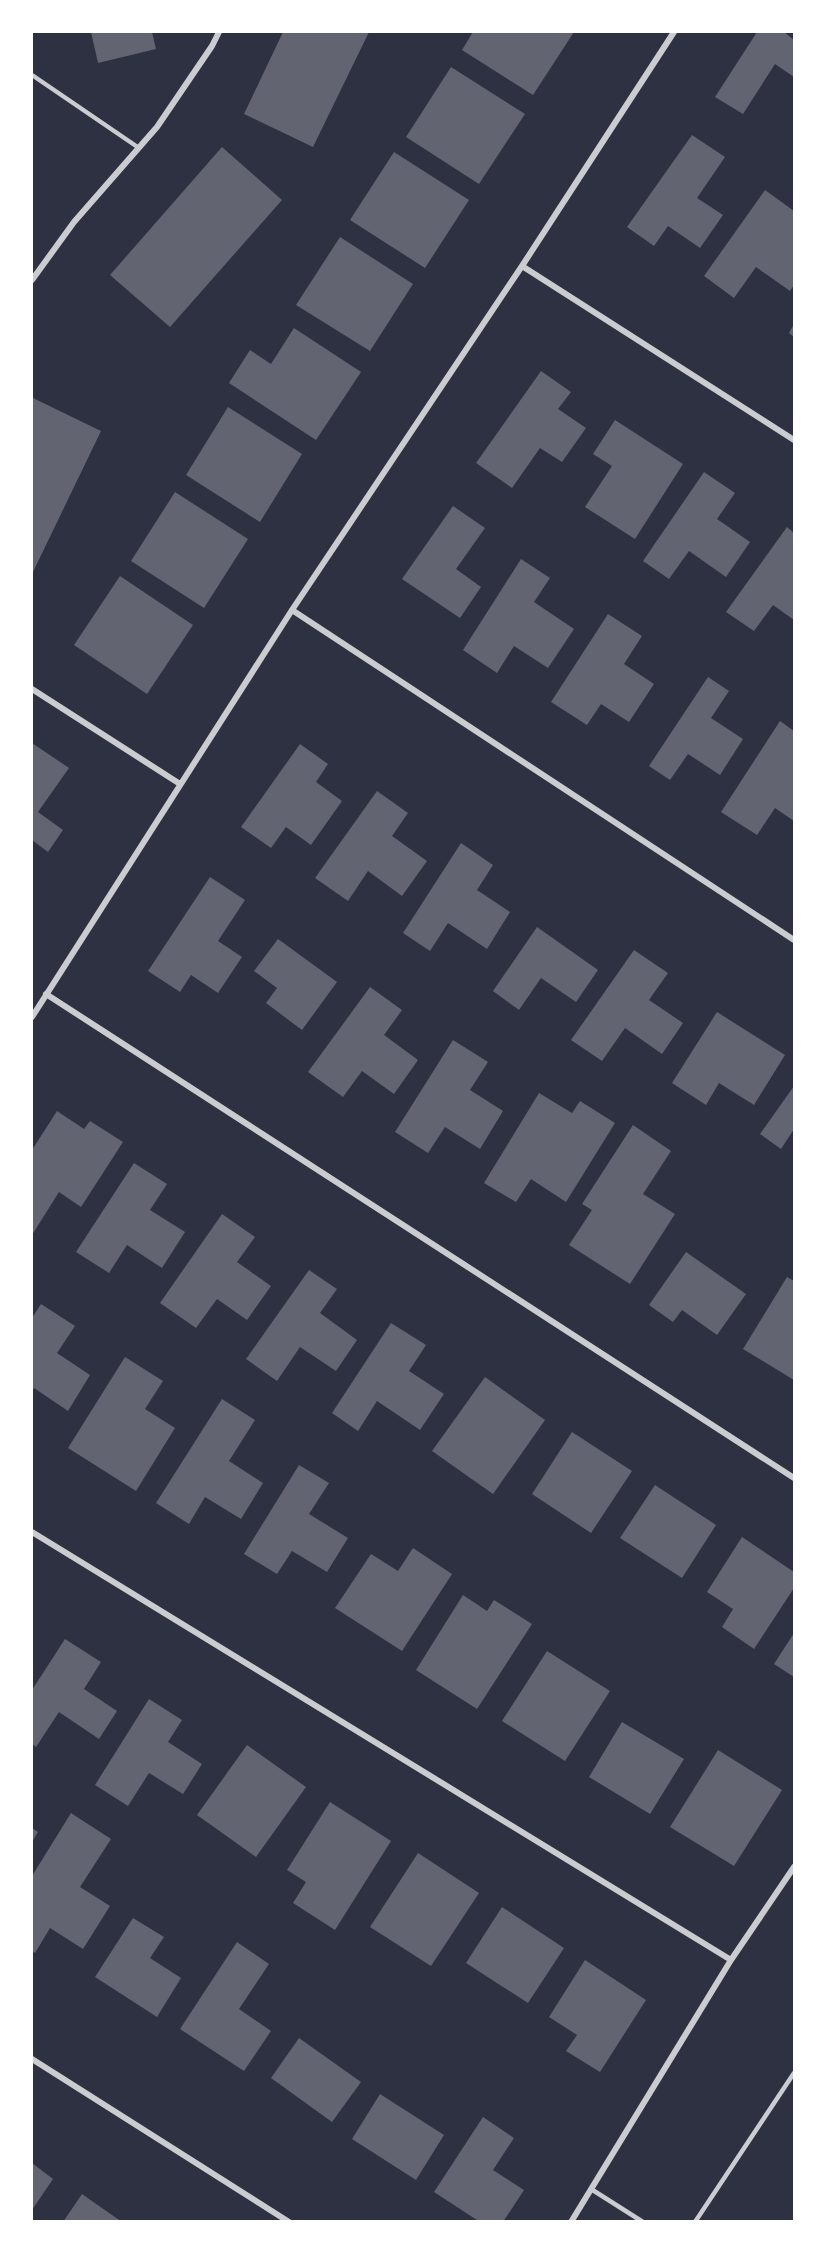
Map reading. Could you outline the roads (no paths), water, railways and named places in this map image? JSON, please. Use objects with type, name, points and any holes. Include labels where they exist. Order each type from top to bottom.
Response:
[{"type":"street","points":[[32,279],[74,222],[157,127],[219,32]]},
{"type":"street","points":[[32,1017],[292,610],[522,266],[674,32]]},
{"type":"street","points":[[522,266],[795,440]]},
{"type":"street","points":[[292,610],[795,940]]},
{"type":"street","points":[[32,689],[180,784]]},
{"type":"street","points":[[46,994],[795,1478]]},
{"type":"street","points":[[32,1532],[731,1960]]},
{"type":"street","points":[[571,2222],[731,1960],[795,1867]]},
{"type":"street","points":[[32,2059],[289,2222]]},
{"type":"lane","points":[[32,75],[139,148]]},
{"type":"lane","points":[[695,2222],[795,2073]]},
{"type":"lane","points":[[591,2189],[643,2222]]}]
